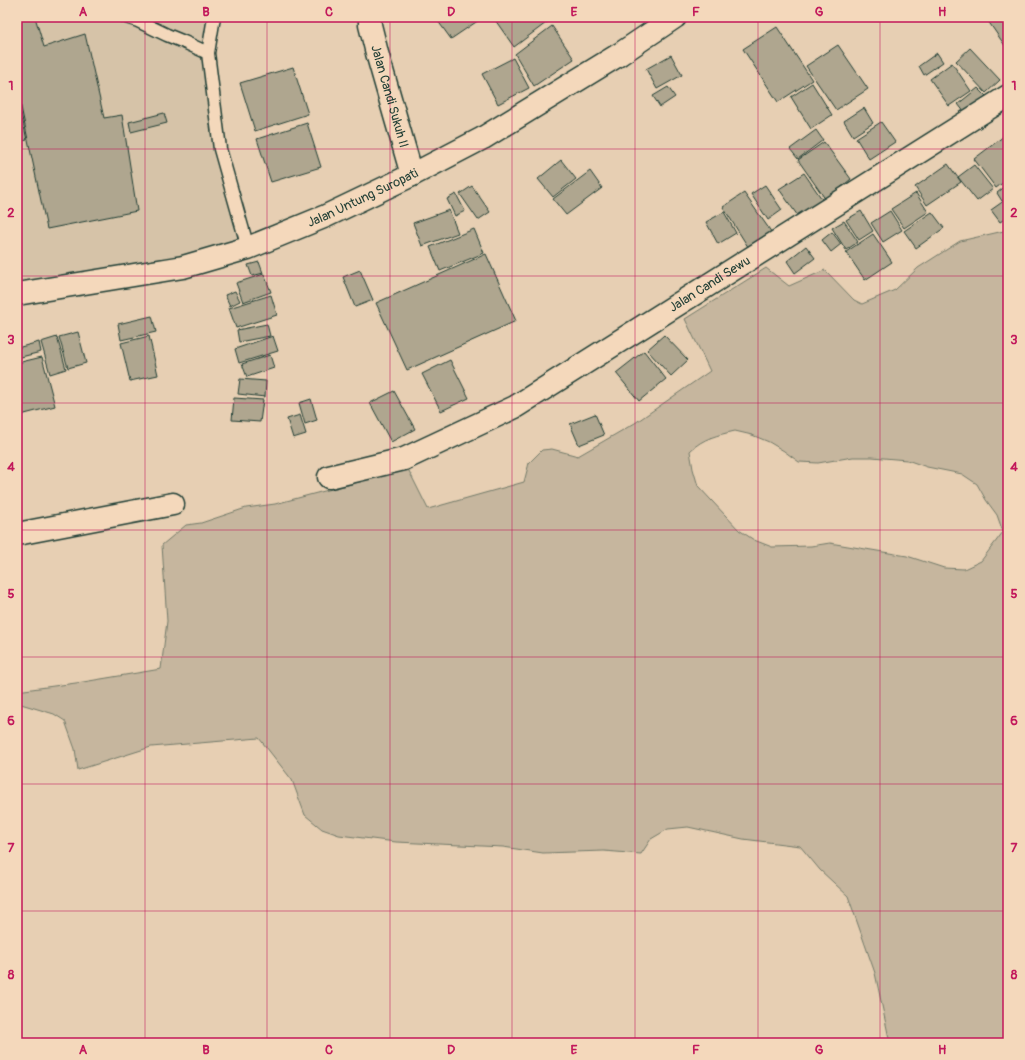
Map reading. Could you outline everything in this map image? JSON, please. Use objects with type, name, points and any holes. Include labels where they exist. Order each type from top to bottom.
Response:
[{"type":"street","name":"Jalan Candi Sukuh II","points":[[370,17],[370,24],[377,53],[412,175]]},
{"type":"street","name":"Jalan Untung Suropati","points":[[17,294],[183,267],[248,248],[326,216],[412,175],[484,138],[620,54],[675,17]]},
{"type":"street","name":"Jalan Candi Sewu","points":[[329,477],[404,459],[515,407],[1008,96]]},
{"type":"street","points":[[17,534],[173,504]]},
{"type":"lane","points":[[126,17],[208,53]]},
{"type":"lane","points":[[214,17],[208,53],[220,149],[248,248]]},
{"type":"shaded area","points":[[17,17],[210,17],[223,142],[250,254],[17,303]]},
{"type":"shaded area","points":[[1008,230],[1008,1043],[890,1043],[875,973],[848,896],[820,870],[800,846],[743,839],[688,827],[668,829],[651,839],[641,854],[604,851],[543,853],[503,847],[396,842],[339,835],[322,829],[305,815],[292,780],[259,738],[151,747],[78,770],[75,749],[65,721],[54,714],[21,704],[17,691],[161,669],[167,621],[162,545],[186,525],[201,523],[246,508],[275,504],[408,469],[428,509],[524,482],[529,463],[542,450],[552,449],[578,456],[635,423],[710,371],[685,319],[766,268],[789,286],[825,270],[854,300],[862,304],[895,290],[918,268],[960,241]],"holes":[[[735,431],[752,435],[769,442],[799,462],[818,463],[853,457],[872,457],[907,460],[927,467],[962,474],[977,484],[997,515],[1003,532],[981,561],[964,569],[944,568],[907,556],[830,543],[811,546],[772,547],[754,540],[739,530],[698,486],[693,469],[690,451],[705,440]]]},
{"type":"building","points":[[17,17],[35,17],[44,47],[85,34],[104,118],[122,115],[137,211],[47,229],[17,88]]},
{"type":"building","points":[[435,17],[482,17],[482,18],[451,39]]},
{"type":"building","points":[[493,17],[547,17],[550,20],[514,47]]},
{"type":"building","points":[[995,17],[1008,17],[1008,50],[988,21]]},
{"type":"building","points":[[552,26],[574,59],[534,86],[515,54]]},
{"type":"building","points":[[777,27],[812,80],[778,102],[743,49]]},
{"type":"building","points":[[838,45],[868,89],[836,110],[806,66]]},
{"type":"building","points":[[970,48],[1000,80],[986,93],[956,61]]},
{"type":"building","points":[[937,53],[943,62],[924,75],[919,66]]},
{"type":"building","points":[[671,55],[682,75],[657,89],[646,69]]},
{"type":"building","points":[[513,58],[529,88],[498,104],[482,74]]},
{"type":"building","points":[[952,63],[971,91],[949,106],[930,79]]},
{"type":"building","points":[[293,67],[308,114],[255,131],[240,83]]},
{"type":"building","points":[[812,83],[832,115],[811,129],[791,97]]},
{"type":"building","points":[[668,87],[675,97],[660,107],[653,96]]},
{"type":"building","points":[[978,88],[986,96],[965,113],[958,104]]},
{"type":"building","points":[[17,95],[27,140],[17,142]]},
{"type":"building","points":[[864,108],[873,123],[853,136],[844,121]]},
{"type":"building","points":[[164,113],[167,123],[131,132],[129,122]]},
{"type":"building","points":[[881,122],[895,142],[869,159],[856,138]]},
{"type":"building","points":[[307,123],[321,167],[271,182],[257,139]]},
{"type":"building","points":[[816,130],[823,140],[798,159],[790,149]]},
{"type":"building","points":[[1008,133],[1008,179],[996,188],[974,159]]},
{"type":"building","points":[[824,142],[851,179],[826,200],[798,160]]},
{"type":"building","points":[[561,160],[576,179],[553,197],[538,179]]},
{"type":"building","points":[[948,164],[961,182],[927,205],[915,187]]},
{"type":"building","points":[[974,165],[993,189],[977,201],[958,177]]},
{"type":"building","points":[[590,171],[602,188],[566,215],[553,199]]},
{"type":"building","points":[[804,173],[824,202],[800,219],[779,189]]},
{"type":"building","points":[[1008,184],[1008,196],[1002,201],[997,193]]},
{"type":"building","points":[[765,185],[782,210],[768,220],[751,194]]},
{"type":"building","points":[[472,186],[490,212],[478,220],[460,194]]},
{"type":"building","points":[[744,193],[772,233],[750,250],[723,207]]},
{"type":"building","points":[[916,193],[928,212],[904,228],[891,209]]},
{"type":"building","points":[[456,194],[465,211],[455,216],[447,199]]},
{"type":"building","points":[[1008,198],[1008,217],[1000,222],[991,210]]},
{"type":"building","points":[[449,210],[458,233],[422,246],[413,223]]},
{"type":"building","points":[[861,211],[873,231],[859,240],[846,220]]},
{"type":"building","points":[[890,211],[902,230],[883,242],[871,223]]},
{"type":"building","points":[[724,212],[736,233],[718,244],[706,222]]},
{"type":"building","points":[[932,212],[944,228],[916,248],[904,231]]},
{"type":"building","points":[[844,221],[858,242],[846,250],[832,228]]},
{"type":"building","points":[[474,229],[484,253],[440,271],[430,247]]},
{"type":"building","points":[[832,232],[841,244],[831,252],[822,240]]},
{"type":"building","points":[[873,234],[892,262],[865,280],[846,252]]},
{"type":"building","points":[[806,246],[815,258],[795,273],[787,261]]},
{"type":"building","points":[[486,254],[516,321],[407,370],[376,303]]},
{"type":"building","points":[[259,262],[263,273],[252,276],[248,265]]},
{"type":"building","points":[[360,270],[373,300],[355,307],[343,277]]},
{"type":"building","points":[[264,274],[271,292],[243,302],[236,283]]},
{"type":"building","points":[[235,291],[240,301],[230,306],[225,295]]},
{"type":"building","points":[[271,295],[277,315],[236,328],[229,308]]},
{"type":"building","points":[[152,316],[156,332],[121,340],[118,324]]},
{"type":"building","points":[[267,324],[270,336],[239,342],[237,330]]},
{"type":"building","points":[[78,332],[86,363],[68,368],[59,337]]},
{"type":"building","points":[[664,335],[688,360],[671,376],[647,350]]},
{"type":"building","points":[[149,336],[158,375],[130,381],[121,343]]},
{"type":"building","points":[[273,336],[278,351],[239,363],[235,349]]},
{"type":"building","points":[[57,337],[66,369],[50,374],[41,342]]},
{"type":"building","points":[[39,342],[41,352],[17,358],[17,348]]},
{"type":"building","points":[[644,351],[666,379],[639,401],[616,373]]},
{"type":"building","points":[[270,355],[274,368],[247,377],[242,364]]},
{"type":"building","points":[[42,357],[55,406],[17,416],[17,363]]},
{"type":"building","points":[[450,360],[469,398],[441,411],[422,374]]},
{"type":"building","points":[[240,379],[266,381],[265,397],[238,394]]},
{"type":"building","points":[[394,391],[415,429],[391,442],[370,403]]},
{"type":"building","points":[[234,398],[263,400],[260,422],[232,420]]},
{"type":"building","points":[[311,399],[317,420],[305,424],[299,403]]},
{"type":"building","points":[[595,414],[604,435],[579,445],[570,424]]},
{"type":"building","points":[[300,415],[306,434],[293,438],[287,419]]}]
